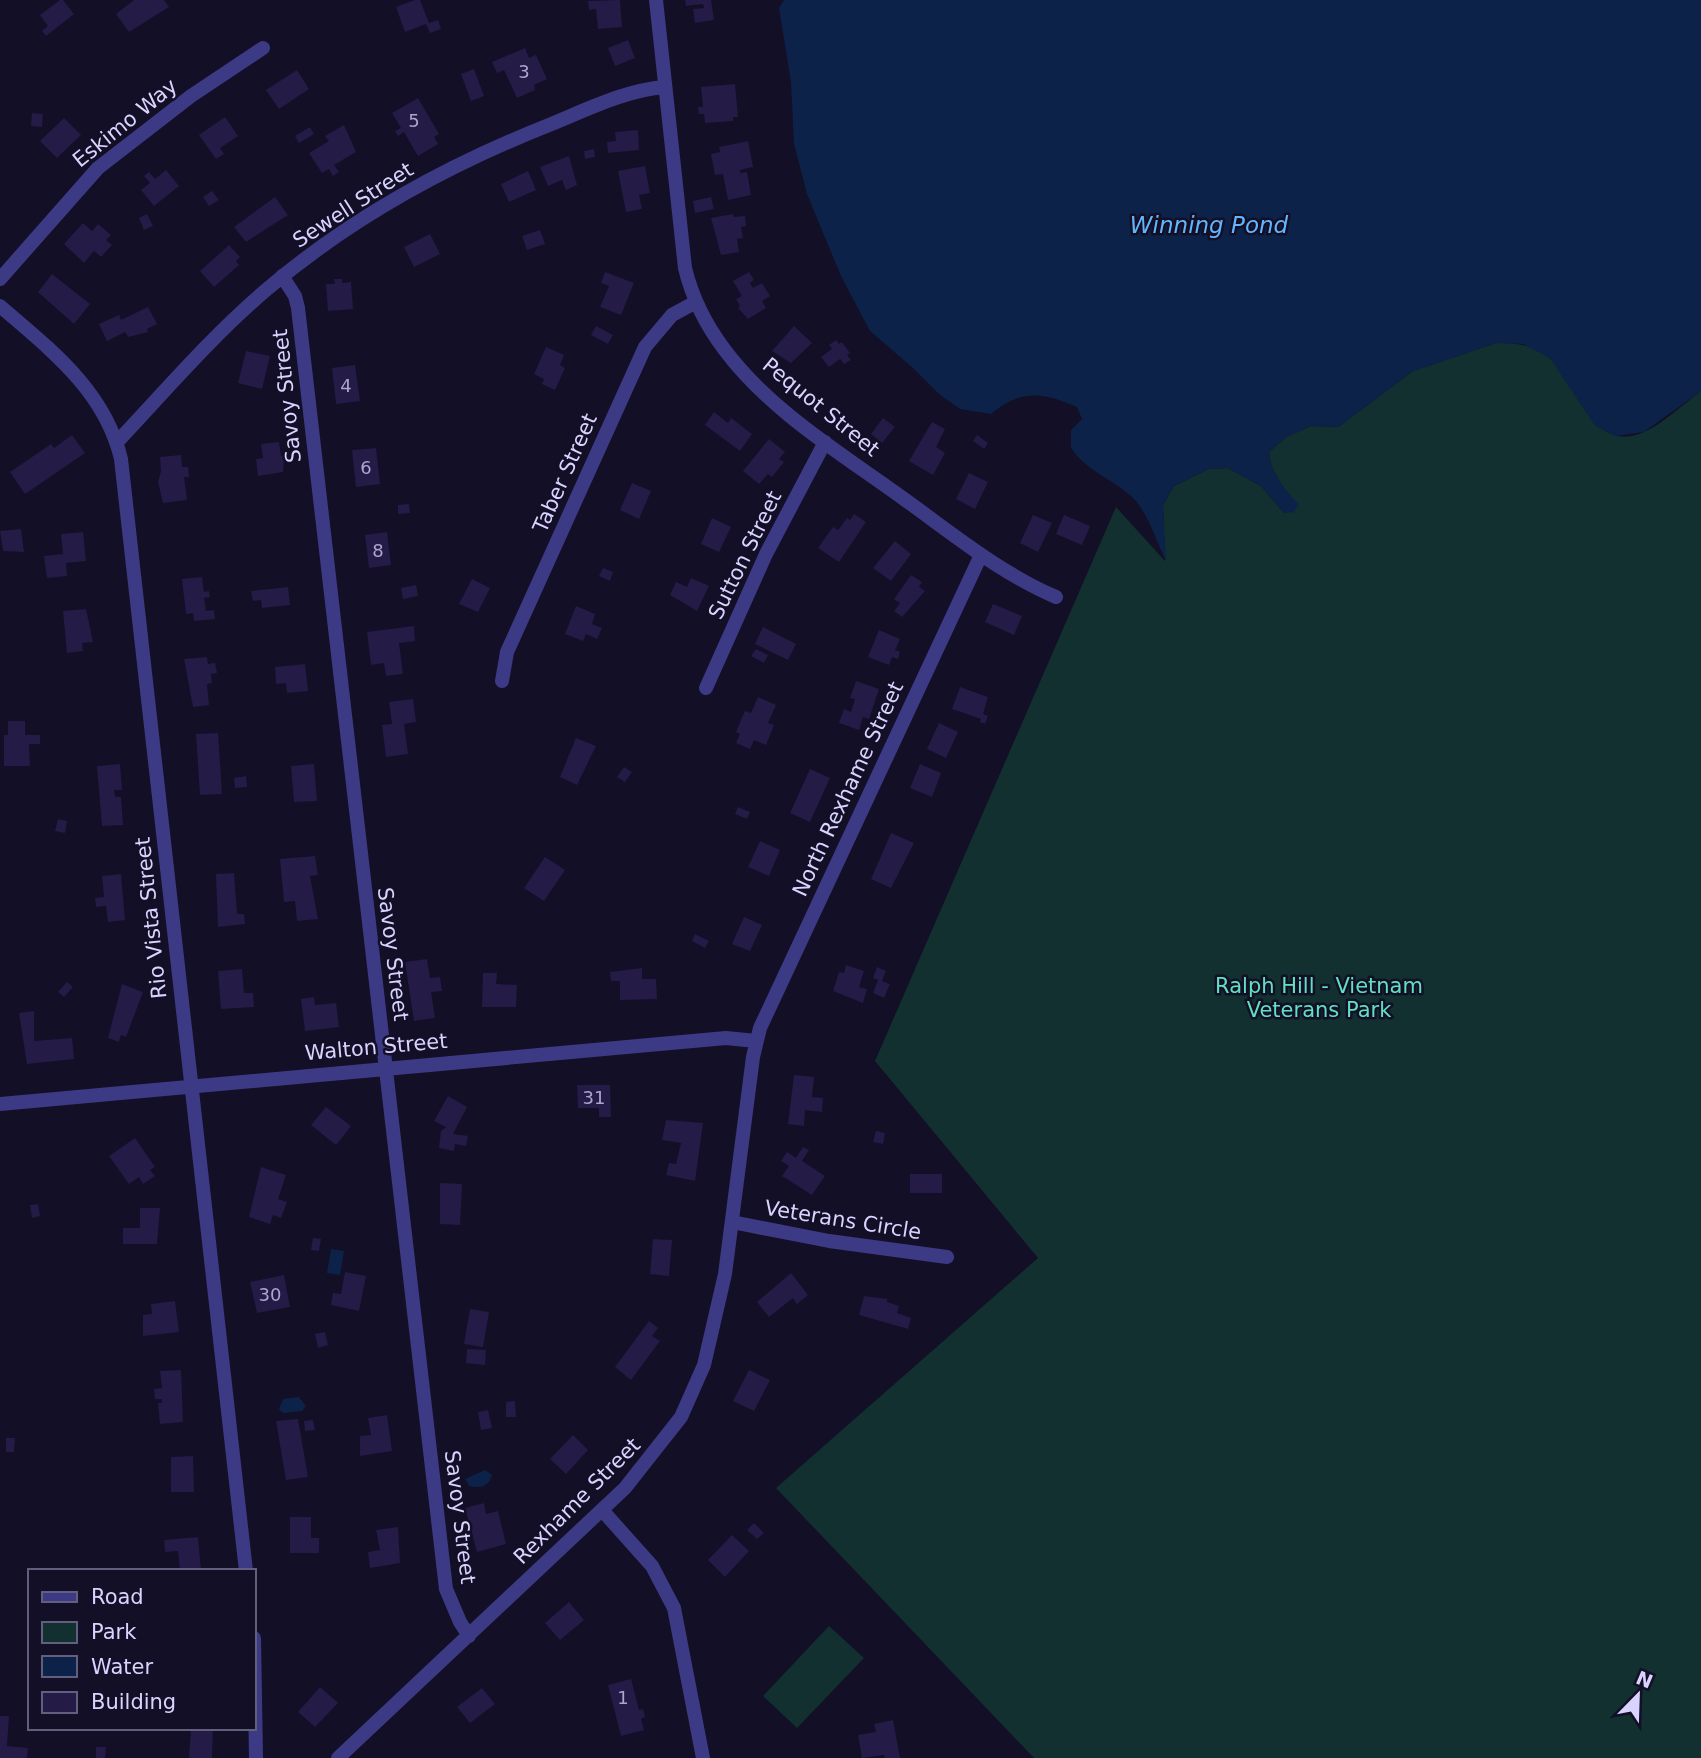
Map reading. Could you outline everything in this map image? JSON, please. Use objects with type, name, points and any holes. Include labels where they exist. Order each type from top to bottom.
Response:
[{"type":"street","name":"Pequot Street","points":[[656,0],[685,268],[696,302],[714,335],[738,366],[825,442],[981,555],[1056,597]]},
{"type":"street","name":"Eskimo Way","points":[[0,279],[98,168],[191,96],[264,48]]},
{"type":"street","name":"Sewell Street","points":[[117,442],[230,323],[282,276],[386,206],[484,153],[629,93],[665,87]]},
{"type":"street","name":"Savoy Street","points":[[282,276],[298,308],[446,1589],[469,1636]]},
{"type":"street","name":"Taber Street","points":[[502,681],[508,652],[645,347],[672,316],[696,302]]},
{"type":"street","name":"Rio Vista Street","points":[[0,306],[82,382],[104,411],[117,442],[246,1569]]},
{"type":"street","name":"Sutton Street","points":[[706,688],[766,554],[825,442]]},
{"type":"street","name":"North Rexhame Street","points":[[756,1041],[766,1013],[981,555]]},
{"type":"street","name":"Walton Street","points":[[0,1104],[726,1038],[756,1041]]},
{"type":"street","name":"Rexhame Street","points":[[338,1758],[602,1510],[664,1442],[694,1392],[716,1316],[732,1222],[756,1041]]},
{"type":"street","name":"Veterans Circle","points":[[732,1222],[829,1241],[947,1258]]},
{"type":"street","points":[[602,1510],[652,1566],[674,1608],[703,1758]]},
{"type":"street","points":[[256,1730],[256,1758]]},
{"type":"green space","name":"Ralph Hill - Vietnam Veterans Park","points":[[1496,343],[1523,345],[1547,356],[1558,367],[1587,412],[1598,425],[1611,434],[1626,437],[1644,432],[1666,419],[1701,391],[1701,1758],[1034,1758],[776,1488],[1038,1258],[875,1061],[1116,507],[1165,561],[1163,505],[1174,486],[1208,469],[1228,468],[1261,486],[1284,513],[1298,504],[1279,480],[1272,467],[1269,452],[1286,437],[1311,426],[1338,427],[1413,371]]},
{"type":"green space","points":[[829,1626],[864,1658],[797,1728],[763,1696]]},
{"type":"water","name":"Winning Pond","points":[[784,0],[1701,0],[1701,391],[1644,432],[1616,436],[1595,426],[1550,358],[1523,344],[1496,343],[1413,371],[1338,427],[1311,426],[1286,437],[1269,452],[1272,467],[1279,480],[1299,504],[1294,512],[1284,513],[1261,486],[1228,468],[1208,469],[1174,486],[1163,505],[1166,561],[1138,503],[1084,463],[1071,448],[1071,430],[1082,419],[1077,407],[1053,398],[1032,396],[1012,400],[991,414],[960,409],[939,394],[870,331],[841,276],[807,194],[794,144],[791,82],[779,8]]},
{"type":"water","points":[[331,1249],[344,1251],[340,1275],[327,1273]]},
{"type":"water","points":[[299,1397],[306,1406],[302,1411],[283,1413],[279,1409],[283,1399]]},
{"type":"water","points":[[485,1470],[492,1475],[489,1482],[480,1487],[469,1486],[465,1479]]},
{"type":"building","points":[[63,0],[74,14],[46,36],[42,31],[48,26],[40,15]]},
{"type":"building","points":[[134,0],[164,0],[169,7],[129,32],[116,14]]},
{"type":"building","points":[[420,0],[429,23],[438,20],[441,29],[430,33],[426,24],[405,32],[396,7]]},
{"type":"building","points":[[620,0],[622,27],[598,29],[596,9],[589,10],[588,1]]},
{"type":"building","points":[[685,0],[711,0],[714,20],[695,23],[693,9],[704,8],[703,4],[686,6]]},
{"type":"building","points":[[628,40],[635,58],[615,66],[608,48]]},
{"type":"building","points":[[525,48],[529,58],[536,55],[547,79],[534,85],[535,90],[517,98],[504,70],[497,73],[492,62]]},
{"type":"building","points":[[474,69],[484,96],[471,101],[461,74]]},
{"type":"building","points":[[297,70],[309,89],[279,109],[266,90]]},
{"type":"building","points":[[735,84],[738,117],[733,117],[733,121],[705,123],[704,114],[699,114],[698,107],[703,107],[701,87]]},
{"type":"building","points":[[418,98],[439,134],[434,137],[438,144],[418,156],[404,132],[398,136],[395,131],[401,128],[392,113]]},
{"type":"building","points":[[32,113],[43,114],[42,127],[31,126]]},
{"type":"building","points":[[225,117],[238,136],[220,148],[224,154],[216,159],[199,135]]},
{"type":"building","points":[[64,118],[81,135],[57,158],[40,141]]},
{"type":"building","points":[[344,125],[356,152],[334,165],[339,172],[333,176],[329,169],[322,173],[309,153],[329,141],[325,136]]},
{"type":"building","points":[[310,127],[314,134],[299,143],[295,136]]},
{"type":"building","points":[[638,130],[639,150],[608,153],[607,142],[616,141],[615,132]]},
{"type":"building","points":[[748,141],[753,167],[740,170],[740,173],[747,172],[751,195],[728,200],[723,174],[715,175],[711,154],[720,152],[719,147]]},
{"type":"building","points":[[594,149],[595,157],[585,159],[584,151]]},
{"type":"building","points":[[569,156],[577,185],[566,190],[562,180],[548,186],[540,167]]},
{"type":"building","points":[[645,166],[650,193],[639,195],[642,209],[626,212],[618,171]]},
{"type":"building","points":[[166,170],[179,186],[154,206],[141,190],[150,183],[144,176],[149,172],[155,179]]},
{"type":"building","points":[[528,171],[536,190],[509,202],[501,184]]},
{"type":"building","points":[[212,191],[219,200],[209,206],[203,197]]},
{"type":"building","points":[[275,197],[288,215],[246,242],[234,227]]},
{"type":"building","points":[[711,197],[714,209],[695,213],[693,201]]},
{"type":"building","points":[[147,214],[153,226],[144,230],[139,218]]},
{"type":"building","points":[[733,214],[734,217],[745,216],[746,226],[741,227],[743,238],[737,239],[739,252],[721,255],[711,218]]},
{"type":"building","points":[[83,223],[92,231],[98,224],[111,235],[106,240],[112,245],[101,257],[94,251],[84,263],[64,244]]},
{"type":"building","points":[[540,230],[545,244],[527,250],[522,236]]},
{"type":"building","points":[[430,234],[440,254],[414,267],[404,247]]},
{"type":"building","points":[[229,245],[240,257],[236,261],[239,265],[214,287],[200,271]]},
{"type":"building","points":[[605,272],[634,283],[621,315],[600,307],[609,286],[601,283]]},
{"type":"building","points":[[749,272],[754,280],[750,283],[753,288],[762,283],[770,296],[762,301],[766,308],[748,319],[738,308],[740,306],[736,299],[742,296],[733,281]]},
{"type":"building","points":[[52,274],[90,304],[74,324],[38,292]]},
{"type":"building","points":[[334,279],[342,279],[342,283],[351,282],[353,309],[328,311],[326,284],[335,284]]},
{"type":"building","points":[[148,307],[157,324],[147,329],[148,332],[128,337],[125,332],[107,341],[99,324],[119,315],[121,320]]},
{"type":"building","points":[[596,326],[613,335],[608,344],[591,335]]},
{"type":"building","points":[[794,326],[812,343],[791,363],[772,351]]},
{"type":"building","points":[[836,340],[839,344],[842,342],[850,353],[847,355],[851,360],[844,364],[840,359],[829,367],[821,357],[832,349],[829,345]]},
{"type":"building","points":[[546,347],[564,355],[560,365],[565,368],[555,390],[542,384],[544,379],[534,374]]},
{"type":"building","points":[[246,351],[270,356],[262,389],[238,383]]},
{"type":"building","points":[[355,365],[360,401],[336,404],[332,368]]},
{"type":"building","points":[[714,412],[728,423],[731,418],[752,434],[740,451],[705,425]]},
{"type":"building","points":[[883,418],[895,427],[882,443],[871,434]]},
{"type":"building","points":[[932,422],[945,429],[936,447],[945,453],[933,475],[909,461]]},
{"type":"building","points":[[72,435],[85,453],[25,494],[10,472],[51,444],[54,448]]},
{"type":"building","points":[[977,435],[988,443],[984,449],[973,441]]},
{"type":"building","points":[[769,439],[785,452],[779,459],[784,462],[772,477],[768,474],[759,484],[743,471]]},
{"type":"building","points":[[279,442],[281,456],[284,455],[283,472],[258,476],[256,459],[263,458],[261,444]]},
{"type":"building","points":[[376,448],[380,484],[356,487],[352,450]]},
{"type":"building","points":[[181,455],[182,467],[188,467],[189,477],[184,477],[187,500],[163,503],[158,482],[161,471],[160,457]]},
{"type":"building","points":[[969,473],[988,482],[975,509],[956,499]]},
{"type":"building","points":[[632,483],[651,491],[639,519],[620,510]]},
{"type":"building","points":[[409,504],[410,513],[398,514],[398,505]]},
{"type":"building","points":[[854,514],[866,522],[839,562],[818,548],[833,527],[838,530],[847,518],[850,520]]},
{"type":"building","points":[[1033,515],[1052,523],[1038,552],[1020,543]]},
{"type":"building","points":[[1064,515],[1090,526],[1082,545],[1056,534]]},
{"type":"building","points":[[712,518],[731,527],[719,552],[701,544]]},
{"type":"building","points":[[21,529],[24,552],[3,551],[0,531]]},
{"type":"building","points":[[83,532],[86,561],[66,563],[67,576],[47,578],[44,556],[63,554],[61,534]]},
{"type":"building","points":[[387,532],[391,565],[369,568],[365,535]]},
{"type":"building","points":[[895,541],[911,554],[891,581],[873,568]]},
{"type":"building","points":[[603,568],[613,572],[610,581],[599,576]]},
{"type":"building","points":[[911,575],[922,582],[919,587],[925,591],[902,617],[894,611],[900,603],[894,599]]},
{"type":"building","points":[[202,577],[204,592],[209,591],[210,597],[204,598],[206,611],[214,610],[215,619],[194,621],[193,613],[186,614],[182,579]]},
{"type":"building","points":[[691,578],[709,586],[697,611],[670,595],[676,582],[687,587]]},
{"type":"building","points":[[472,579],[490,588],[478,612],[459,604]]},
{"type":"building","points":[[416,585],[418,596],[403,599],[401,588]]},
{"type":"building","points":[[288,587],[290,605],[262,608],[261,600],[253,601],[251,591]]},
{"type":"building","points":[[993,604],[1022,616],[1014,635],[985,622]]},
{"type":"building","points":[[576,606],[595,614],[592,624],[602,628],[597,639],[586,634],[583,641],[565,634]]},
{"type":"building","points":[[86,609],[93,642],[82,643],[83,651],[67,653],[63,611]]},
{"type":"building","points":[[414,626],[415,641],[399,643],[403,674],[386,676],[384,663],[371,665],[367,632]]},
{"type":"building","points":[[763,627],[796,644],[788,660],[755,644]]},
{"type":"building","points":[[879,630],[900,639],[895,650],[900,652],[898,659],[892,657],[889,665],[868,657]]},
{"type":"building","points":[[756,649],[768,655],[764,663],[751,656]]},
{"type":"building","points":[[207,657],[208,664],[215,663],[217,673],[211,674],[212,683],[207,684],[209,705],[193,707],[184,659]]},
{"type":"building","points":[[305,664],[308,691],[287,693],[286,683],[276,684],[275,667]]},
{"type":"building","points":[[856,681],[879,689],[869,719],[863,717],[859,730],[839,723],[844,709],[851,712],[855,699],[850,698]]},
{"type":"building","points":[[960,687],[988,697],[983,714],[988,716],[985,724],[980,722],[981,719],[952,709]]},
{"type":"building","points":[[758,697],[776,705],[768,723],[774,725],[766,745],[754,740],[750,749],[736,743],[740,734],[736,732],[745,711],[751,713]]},
{"type":"building","points":[[413,699],[416,722],[404,724],[408,754],[386,757],[382,725],[392,724],[389,702]]},
{"type":"building","points":[[8,721],[25,721],[25,735],[40,735],[40,744],[29,744],[30,766],[4,766],[4,735],[8,735]]},
{"type":"building","points":[[939,723],[958,732],[946,758],[927,749]]},
{"type":"building","points":[[218,733],[222,794],[200,795],[196,734]]},
{"type":"building","points":[[576,738],[596,746],[577,785],[560,777]]},
{"type":"building","points":[[120,764],[122,790],[114,790],[115,797],[121,797],[123,825],[102,826],[97,766]]},
{"type":"building","points":[[314,764],[317,801],[294,802],[291,766]]},
{"type":"building","points":[[920,764],[941,773],[932,797],[910,788]]},
{"type":"building","points":[[624,767],[632,772],[625,782],[617,777]]},
{"type":"building","points":[[810,769],[830,778],[810,822],[790,813]]},
{"type":"building","points":[[246,776],[247,787],[235,788],[234,778]]},
{"type":"building","points":[[738,807],[750,812],[747,819],[735,814]]},
{"type":"building","points":[[58,819],[67,821],[65,833],[55,831]]},
{"type":"building","points":[[891,833],[914,843],[891,888],[871,879]]},
{"type":"building","points":[[760,841],[780,850],[769,876],[748,867]]},
{"type":"building","points":[[315,856],[318,875],[310,876],[318,919],[297,921],[295,901],[284,902],[280,859]]},
{"type":"building","points":[[545,857],[565,870],[544,901],[524,888]]},
{"type":"building","points":[[234,873],[237,914],[244,914],[245,924],[218,927],[216,874]]},
{"type":"building","points":[[121,874],[125,920],[108,922],[106,906],[96,907],[95,898],[104,897],[102,876]]},
{"type":"building","points":[[744,917],[762,925],[750,951],[732,944]]},
{"type":"building","points":[[695,934],[709,941],[705,948],[692,941]]},
{"type":"building","points":[[427,959],[430,978],[440,977],[442,991],[431,992],[435,1018],[414,1021],[405,962]]},
{"type":"building","points":[[846,965],[864,971],[859,987],[867,989],[863,1003],[833,991],[839,972],[844,973]]},
{"type":"building","points":[[877,967],[886,971],[882,981],[890,984],[884,998],[873,993],[878,980],[873,978]]},
{"type":"building","points":[[642,968],[642,979],[656,979],[657,999],[620,1000],[620,981],[611,981],[610,972]]},
{"type":"building","points":[[242,969],[244,993],[253,993],[254,1007],[221,1009],[218,971]]},
{"type":"building","points":[[483,973],[497,973],[496,984],[517,985],[516,1007],[482,1007]]},
{"type":"building","points":[[67,982],[73,987],[64,997],[58,992]]},
{"type":"building","points":[[122,984],[143,992],[126,1037],[121,1035],[119,1042],[108,1038]]},
{"type":"building","points":[[314,997],[315,1005],[336,1003],[339,1027],[305,1031],[301,999]]},
{"type":"building","points":[[34,1011],[34,1041],[72,1038],[74,1059],[27,1064],[19,1013]]},
{"type":"building","points":[[794,1075],[814,1077],[812,1097],[823,1098],[822,1112],[805,1110],[804,1126],[788,1124]]},
{"type":"building","points":[[577,1085],[610,1085],[611,1117],[599,1117],[599,1108],[578,1108]]},
{"type":"building","points":[[448,1096],[467,1107],[453,1134],[468,1136],[466,1146],[455,1144],[454,1151],[439,1148],[441,1131],[446,1127],[434,1121]]},
{"type":"building","points":[[326,1107],[351,1126],[336,1145],[311,1125]]},
{"type":"building","points":[[666,1120],[703,1123],[695,1181],[666,1175],[669,1163],[676,1164],[681,1143],[662,1140]]},
{"type":"building","points":[[876,1131],[885,1133],[883,1144],[873,1142]]},
{"type":"building","points":[[135,1138],[155,1167],[150,1170],[155,1176],[143,1184],[139,1177],[129,1184],[109,1156]]},
{"type":"building","points":[[803,1147],[809,1150],[802,1161],[825,1176],[812,1195],[782,1176],[789,1166],[781,1161],[787,1152],[796,1158]]},
{"type":"building","points":[[261,1167],[286,1175],[278,1199],[287,1202],[281,1218],[273,1215],[270,1224],[249,1217]]},
{"type":"building","points":[[910,1174],[942,1174],[942,1193],[910,1193]]},
{"type":"building","points":[[440,1183],[462,1184],[460,1225],[440,1224]]},
{"type":"building","points":[[38,1204],[40,1216],[32,1218],[30,1205]]},
{"type":"building","points":[[140,1208],[160,1208],[157,1244],[123,1244],[123,1228],[140,1228]]},
{"type":"building","points":[[313,1238],[321,1239],[319,1251],[311,1250]]},
{"type":"building","points":[[653,1239],[672,1240],[669,1276],[650,1274]]},
{"type":"building","points":[[345,1272],[366,1276],[359,1311],[331,1305],[333,1293],[341,1294]]},
{"type":"building","points":[[791,1273],[808,1295],[797,1304],[793,1298],[769,1317],[757,1302]]},
{"type":"building","points":[[284,1275],[290,1307],[257,1313],[250,1282]]},
{"type":"building","points":[[864,1296],[887,1299],[887,1302],[899,1306],[897,1313],[911,1318],[908,1329],[859,1315]]},
{"type":"building","points":[[175,1301],[179,1332],[143,1336],[143,1315],[152,1314],[151,1304]]},
{"type":"building","points":[[470,1309],[489,1312],[483,1347],[464,1344]]},
{"type":"building","points":[[649,1321],[658,1328],[652,1336],[660,1341],[631,1380],[615,1367]]},
{"type":"building","points":[[325,1332],[328,1345],[318,1348],[315,1334]]},
{"type":"building","points":[[467,1349],[486,1350],[485,1365],[466,1363]]},
{"type":"building","points":[[181,1370],[183,1422],[160,1424],[158,1403],[162,1403],[162,1399],[155,1399],[154,1389],[162,1388],[160,1371]]},
{"type":"building","points":[[749,1370],[770,1380],[754,1411],[733,1401]]},
{"type":"building","points":[[515,1401],[516,1417],[506,1417],[506,1402]]},
{"type":"building","points":[[488,1410],[492,1428],[481,1430],[478,1412]]},
{"type":"building","points":[[387,1415],[392,1451],[360,1456],[360,1436],[371,1435],[368,1418]]},
{"type":"building","points":[[298,1419],[308,1477],[286,1480],[276,1421]]},
{"type":"building","points":[[313,1420],[315,1430],[305,1431],[304,1421]]},
{"type":"building","points":[[573,1435],[588,1450],[566,1474],[550,1459]]},
{"type":"building","points":[[6,1438],[15,1438],[14,1452],[6,1452]]},
{"type":"building","points":[[193,1456],[194,1492],[171,1492],[171,1457]]},
{"type":"building","points":[[484,1503],[486,1514],[498,1511],[506,1544],[477,1552],[465,1508]]},
{"type":"building","points":[[290,1517],[311,1517],[311,1538],[319,1538],[319,1553],[290,1553]]},
{"type":"building","points":[[754,1523],[764,1533],[757,1539],[747,1530]]},
{"type":"building","points":[[398,1527],[400,1563],[370,1568],[368,1552],[380,1550],[376,1530]]},
{"type":"building","points":[[732,1535],[749,1551],[725,1577],[708,1560]]},
{"type":"building","points":[[198,1537],[201,1569],[180,1569],[178,1551],[165,1552],[164,1540]]},
{"type":"building","points":[[569,1602],[584,1620],[560,1640],[545,1623]]},
{"type":"building","points":[[631,1679],[639,1710],[643,1709],[645,1717],[641,1719],[644,1730],[621,1736],[608,1685]]},
{"type":"building","points":[[320,1687],[338,1703],[315,1727],[298,1712]]},
{"type":"building","points":[[482,1688],[495,1704],[470,1723],[457,1707]]},
{"type":"building","points":[[0,1716],[9,1716],[7,1746],[28,1748],[27,1758],[0,1758]]},
{"type":"building","points":[[893,1720],[900,1758],[885,1758],[884,1755],[862,1758],[858,1735],[876,1732],[874,1724]]},
{"type":"building","points":[[191,1730],[213,1730],[212,1758],[189,1758]]},
{"type":"building","points":[[96,1747],[106,1747],[105,1758],[96,1758]]}]
